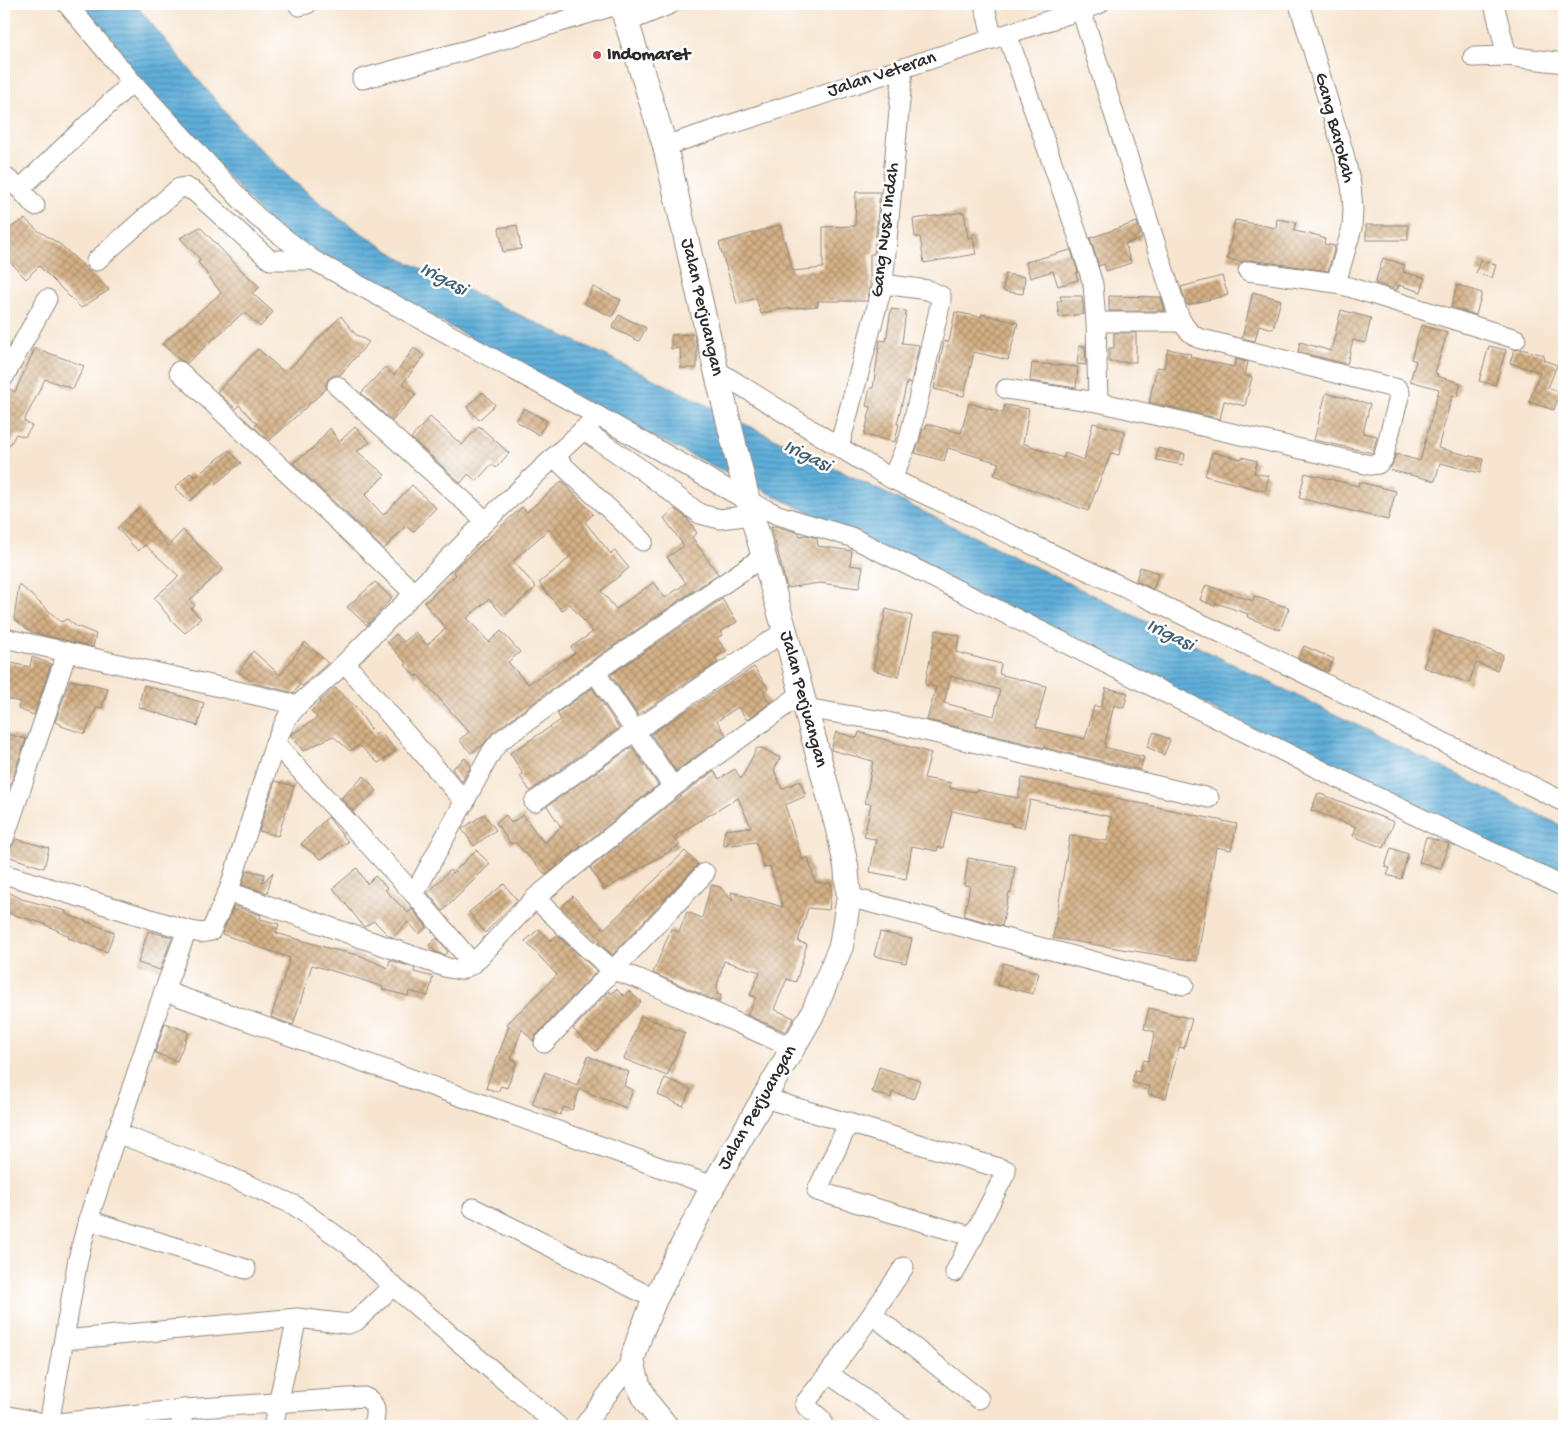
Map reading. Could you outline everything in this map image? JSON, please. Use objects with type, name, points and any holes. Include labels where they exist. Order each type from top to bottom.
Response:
[{"type":"main road","name":"Jalan Perjuangan","points":[[622,10],[665,146],[749,503],[840,837],[846,866],[849,897],[841,946],[813,1013],[713,1186],[655,1300],[640,1335],[632,1362]]},
{"type":"main road","points":[[632,1362],[638,1384],[648,1404],[666,1426]]},
{"type":"street","points":[[67,4],[132,82],[257,217],[313,260],[598,416],[749,503],[778,515],[851,537],[1564,888]]},
{"type":"street","points":[[362,80],[622,10],[671,4]]},
{"type":"street","points":[[984,4],[1000,36],[1078,236],[1093,284],[1098,402]]},
{"type":"street","name":"Jalan Veteran","points":[[665,146],[1099,4]]},
{"type":"street","name":"Gang Barokah","points":[[1299,4],[1344,154],[1350,185],[1353,209],[1352,228],[1336,283]]},
{"type":"street","points":[[1494,4],[1507,56]]},
{"type":"street","points":[[1006,389],[1098,402],[1370,465],[1378,464],[1383,459],[1400,393],[1398,389],[1198,338],[1188,331],[1181,322],[1080,10]]},
{"type":"street","points":[[1473,57],[1507,56],[1564,63]]},
{"type":"street","name":"Gang Nusa Indah","points":[[838,448],[883,284],[903,68]]},
{"type":"street","points":[[20,189],[132,82]]},
{"type":"street","points":[[4,176],[20,189],[35,206]]},
{"type":"street","points":[[96,261],[179,188],[185,187],[194,192],[270,260],[313,260]]},
{"type":"street","points":[[1248,271],[1336,283],[1516,339]]},
{"type":"street","points":[[883,284],[928,290],[941,296],[909,439],[892,478]]},
{"type":"street","points":[[4,377],[47,299]]},
{"type":"street","points":[[1096,322],[1181,322]]},
{"type":"street","points":[[179,371],[414,593]]},
{"type":"street","points":[[717,372],[838,448],[892,478],[1249,646],[1564,802]]},
{"type":"street","points":[[337,386],[486,521]]},
{"type":"street","points":[[4,874],[187,930],[201,933],[211,931],[228,892],[275,743],[287,718],[298,705],[345,663],[486,521],[598,416]]},
{"type":"street","points":[[583,430],[638,467],[700,514],[720,519],[749,503]]},
{"type":"street","points":[[554,457],[643,541]]},
{"type":"street","points":[[414,894],[492,751],[500,741],[764,556]]},
{"type":"street","points":[[534,802],[635,731],[785,631]]},
{"type":"street","points":[[4,638],[298,705]]},
{"type":"street","points":[[4,839],[67,652]]},
{"type":"street","points":[[345,663],[465,802]]},
{"type":"street","points":[[596,672],[673,787]]},
{"type":"street","points":[[228,892],[448,968],[460,970],[473,964],[535,898],[673,787],[803,701],[1209,798]]},
{"type":"street","points":[[275,743],[414,894],[473,964]]},
{"type":"street","points":[[544,1043],[705,873]]},
{"type":"street","points":[[849,897],[1184,985]]},
{"type":"street","points":[[535,898],[612,970],[642,980],[793,1048]]},
{"type":"street","points":[[49,1424],[78,1259],[88,1220],[164,991],[187,930]]},
{"type":"street","points":[[164,991],[713,1186]]},
{"type":"street","points":[[764,1098],[1006,1170],[955,1272]]},
{"type":"street","points":[[849,1122],[817,1191],[974,1237]]},
{"type":"street","points":[[116,1133],[199,1163],[294,1205],[349,1245],[393,1286],[558,1426]]},
{"type":"street","points":[[473,1208],[655,1300]]},
{"type":"street","points":[[88,1220],[246,1269]]},
{"type":"street","points":[[818,1426],[822,1420],[805,1403],[873,1315],[904,1267]]},
{"type":"street","points":[[64,1340],[297,1318],[348,1324],[356,1321],[393,1286]]},
{"type":"street","points":[[873,1315],[979,1399]]},
{"type":"street","points":[[273,1426],[297,1318]]},
{"type":"street","points":[[584,1426],[632,1362]]},
{"type":"street","points":[[829,1374],[902,1426]]},
{"type":"street","points":[[4,1415],[49,1424],[183,1418],[279,1402],[364,1397],[374,1404],[376,1409],[373,1426]]},
{"type":"water","name":"Irigasi","points":[[74,4],[135,4],[243,133],[292,180],[340,219],[403,260],[609,357],[1564,827],[1564,880],[617,419],[276,230]]},
{"type":"building","points":[[856,192],[880,192],[874,254],[870,254],[870,289],[867,301],[817,301],[818,306],[774,310],[761,314],[756,298],[737,304],[719,243],[780,225],[793,271],[823,268],[823,227],[855,226]]},
{"type":"building","points":[[964,212],[968,238],[973,237],[976,254],[924,263],[920,237],[915,237],[913,219]]},
{"type":"building","points":[[25,219],[37,230],[61,245],[109,290],[81,308],[39,266],[26,279],[4,255],[4,235],[13,226]]},
{"type":"building","points":[[1277,219],[1296,222],[1294,231],[1320,236],[1325,239],[1324,244],[1335,246],[1328,271],[1250,260],[1242,262],[1227,259],[1235,220],[1276,228]]},
{"type":"building","points":[[1137,222],[1142,239],[1125,244],[1131,263],[1106,271],[1104,264],[1099,266],[1090,238]]},
{"type":"building","points":[[517,225],[521,249],[503,252],[499,228]]},
{"type":"building","points":[[1366,225],[1408,225],[1408,240],[1366,240]]},
{"type":"building","points":[[200,227],[260,287],[252,293],[273,312],[260,327],[244,312],[187,363],[180,360],[162,344],[221,293],[198,262],[201,260],[180,238]]},
{"type":"building","points":[[1071,250],[1078,272],[1076,273],[1078,280],[1058,286],[1053,271],[1030,278],[1026,262]]},
{"type":"building","points":[[1383,258],[1405,265],[1403,272],[1425,278],[1421,292],[1399,285],[1397,290],[1375,283]]},
{"type":"building","points":[[1480,260],[1496,265],[1492,278],[1476,273]]},
{"type":"building","points":[[1005,274],[1025,277],[1023,294],[1003,291]]},
{"type":"building","points":[[1222,276],[1228,295],[1187,305],[1181,287]]},
{"type":"building","points":[[1457,285],[1482,293],[1476,315],[1451,307]]},
{"type":"building","points":[[593,287],[621,300],[612,317],[584,303]]},
{"type":"building","points":[[1253,292],[1281,300],[1273,329],[1259,325],[1255,341],[1242,338]]},
{"type":"building","points":[[1060,296],[1082,296],[1084,314],[1059,317],[1057,301],[1062,301]]},
{"type":"building","points":[[1109,296],[1161,297],[1165,311],[1109,311]]},
{"type":"building","points":[[891,309],[906,311],[902,343],[919,345],[911,383],[907,382],[897,424],[899,424],[895,442],[864,435],[871,407],[866,406],[870,388],[873,388],[880,340],[886,341]]},
{"type":"building","points":[[1341,310],[1371,318],[1365,343],[1353,340],[1347,364],[1298,352],[1300,342],[1331,351]]},
{"type":"building","points":[[955,312],[981,317],[982,314],[1018,323],[1008,360],[974,352],[964,396],[934,389],[944,341],[949,342]]},
{"type":"building","points":[[619,315],[646,328],[639,341],[612,328]]},
{"type":"building","points":[[341,316],[355,334],[369,342],[340,375],[334,375],[329,378],[326,383],[326,389],[269,441],[254,427],[257,424],[239,405],[236,409],[217,392],[258,349],[285,373]]},
{"type":"building","points":[[1421,325],[1447,333],[1435,373],[1438,374],[1437,376],[1461,383],[1457,397],[1452,395],[1438,448],[1483,459],[1480,473],[1440,463],[1435,481],[1390,470],[1396,454],[1420,461],[1439,389],[1410,381],[1416,361],[1411,359]]},
{"type":"building","points":[[1114,333],[1136,333],[1136,362],[1109,362],[1109,348],[1114,348]]},
{"type":"building","points":[[694,334],[697,348],[697,368],[681,368],[680,348],[671,349],[671,335]]},
{"type":"building","points":[[1079,346],[1085,346],[1086,365],[1077,364]]},
{"type":"building","points":[[1489,346],[1506,350],[1495,385],[1479,381]]},
{"type":"building","points":[[35,348],[84,366],[73,389],[45,379],[24,421],[32,426],[25,437],[16,434],[4,455],[4,397],[8,388],[15,392]]},
{"type":"building","points":[[414,348],[424,356],[403,383],[416,395],[392,421],[361,393],[385,367],[394,375]]},
{"type":"building","points":[[1168,349],[1191,354],[1190,357],[1234,367],[1236,359],[1248,362],[1245,376],[1252,377],[1245,406],[1224,401],[1220,419],[1149,402],[1157,367],[1164,368]]},
{"type":"building","points":[[1521,349],[1544,355],[1543,360],[1557,365],[1548,388],[1560,392],[1554,410],[1529,402],[1540,372],[1510,363],[1514,350]]},
{"type":"building","points":[[1032,363],[1078,367],[1076,388],[1030,381]]},
{"type":"building","points":[[483,392],[495,405],[479,420],[467,407]]},
{"type":"building","points":[[1326,393],[1370,404],[1363,433],[1377,436],[1373,453],[1314,440]]},
{"type":"building","points":[[969,403],[1003,413],[1005,405],[1029,409],[1023,443],[1063,458],[1065,453],[1084,460],[1093,423],[1125,431],[1119,455],[1111,453],[1088,511],[994,475],[999,463],[948,448],[944,461],[915,453],[923,429],[925,429],[927,424],[961,433]]},
{"type":"building","points":[[524,408],[547,421],[539,435],[516,421]]},
{"type":"building","points":[[430,417],[462,445],[479,426],[509,453],[496,468],[492,464],[476,481],[468,474],[461,483],[411,438]]},
{"type":"building","points":[[355,427],[370,442],[357,451],[385,475],[365,495],[383,515],[412,485],[436,508],[413,532],[406,526],[384,549],[293,463],[312,449],[330,428],[339,442]]},
{"type":"building","points":[[1158,448],[1185,454],[1183,465],[1156,460]]},
{"type":"building","points":[[229,450],[241,463],[214,485],[212,482],[190,501],[175,488],[190,473],[195,477]]},
{"type":"building","points":[[1212,452],[1257,461],[1254,473],[1269,476],[1265,491],[1205,476]]},
{"type":"building","points":[[1305,473],[1358,486],[1359,482],[1396,491],[1388,520],[1299,498]]},
{"type":"building","points":[[562,481],[593,514],[585,522],[611,554],[615,551],[629,568],[601,591],[616,609],[654,582],[665,598],[686,583],[667,557],[684,546],[664,518],[675,509],[687,518],[697,533],[692,537],[718,574],[588,663],[493,732],[483,745],[471,753],[459,740],[469,732],[418,675],[416,677],[405,665],[407,664],[387,642],[396,634],[404,642],[415,632],[427,645],[446,628],[424,603],[456,575],[453,571],[522,507],[527,512]],"holes":[[[549,529],[571,554],[569,558],[539,583],[562,611],[570,604],[593,632],[571,647],[575,653],[528,684],[508,662],[520,652],[501,631],[489,642],[467,618],[489,599],[504,616],[536,587],[513,561]]]},
{"type":"building","points":[[138,508],[168,546],[183,530],[223,569],[190,600],[195,606],[191,609],[201,618],[185,633],[174,623],[154,598],[179,576],[145,545],[138,551],[117,528]]},
{"type":"building","points":[[771,526],[799,533],[799,536],[805,535],[817,538],[818,546],[852,551],[850,565],[863,567],[859,588],[819,583],[787,588]]},
{"type":"building","points":[[1140,567],[1159,573],[1153,589],[1136,581]]},
{"type":"building","points":[[375,582],[392,598],[367,625],[347,607]]},
{"type":"building","points":[[19,584],[61,622],[67,619],[76,626],[96,634],[93,647],[31,632],[14,619]]},
{"type":"building","points":[[1206,585],[1253,601],[1254,596],[1289,608],[1280,630],[1247,617],[1248,614],[1216,603],[1215,606],[1200,600]]},
{"type":"building","points":[[722,599],[737,622],[720,632],[722,635],[717,638],[726,651],[715,658],[718,662],[638,715],[611,675]]},
{"type":"building","points":[[886,609],[912,616],[899,677],[873,670]]},
{"type":"building","points":[[936,630],[960,636],[956,652],[1001,664],[999,674],[1046,686],[1036,727],[1085,739],[1094,706],[1101,707],[1106,688],[1128,693],[1124,708],[1114,705],[1104,747],[1144,757],[1140,770],[927,720],[936,687],[925,684]],"holes":[[[951,676],[1000,690],[994,716],[944,703]]]},
{"type":"building","points":[[1436,631],[1503,655],[1497,670],[1476,663],[1469,683],[1423,667]]},
{"type":"building","points":[[305,642],[328,663],[302,686],[300,684],[294,693],[254,683],[239,672],[253,651],[280,675]]},
{"type":"building","points":[[1304,646],[1334,659],[1327,672],[1298,658]]},
{"type":"building","points":[[32,657],[51,664],[34,715],[18,709],[20,702],[4,698],[7,662],[30,667]]},
{"type":"building","points":[[754,667],[768,688],[763,692],[770,703],[747,720],[738,707],[717,721],[726,735],[676,771],[651,734]]},
{"type":"building","points":[[70,680],[108,688],[102,708],[97,707],[85,734],[55,722]]},
{"type":"building","points":[[144,685],[204,703],[198,726],[138,707]]},
{"type":"building","points":[[335,688],[355,706],[375,735],[380,732],[396,751],[378,763],[359,745],[350,751],[333,736],[303,751],[291,735],[317,718],[311,711]]},
{"type":"building","points":[[592,688],[619,728],[530,791],[520,776],[523,774],[510,753],[561,720],[557,713]]},
{"type":"building","points":[[836,732],[857,738],[859,732],[931,753],[924,778],[951,783],[950,788],[976,792],[977,790],[1018,798],[1022,778],[1237,824],[1231,850],[1216,847],[1197,961],[1053,938],[1070,835],[1107,841],[1112,817],[1030,800],[1024,828],[952,811],[943,848],[938,847],[937,851],[912,846],[906,879],[870,872],[876,839],[864,837],[871,804],[865,803],[873,761],[831,750]]},
{"type":"building","points":[[1154,732],[1170,740],[1164,755],[1147,747]]},
{"type":"building","points":[[4,733],[26,739],[4,803]]},
{"type":"building","points":[[632,747],[658,785],[574,852],[556,864],[558,865],[546,875],[515,842],[511,844],[496,823],[506,815],[511,823],[523,815],[544,843],[561,827],[547,806]]},
{"type":"building","points":[[757,748],[762,748],[780,758],[774,770],[782,789],[800,781],[806,796],[785,805],[802,859],[808,857],[815,882],[832,884],[829,910],[808,908],[798,942],[807,944],[796,982],[787,979],[774,1009],[794,1018],[786,1032],[747,1015],[756,997],[750,995],[760,972],[724,961],[717,986],[717,994],[721,995],[719,1002],[653,973],[671,929],[679,932],[687,912],[702,918],[711,885],[720,887],[733,901],[731,892],[783,907],[770,866],[764,868],[756,842],[724,846],[725,830],[751,827],[738,798],[676,835],[673,838],[680,845],[604,890],[590,868],[714,771],[719,779],[735,769],[741,779]]},
{"type":"building","points":[[465,758],[471,766],[462,782],[452,769]]},
{"type":"building","points":[[364,776],[377,791],[353,811],[341,798]]},
{"type":"building","points":[[275,781],[294,786],[278,836],[259,831]]},
{"type":"building","points":[[1318,793],[1394,822],[1384,848],[1353,836],[1356,827],[1311,810]]},
{"type":"building","points":[[484,814],[496,830],[474,846],[462,829]]},
{"type":"building","points":[[328,817],[348,842],[321,859],[301,844]]},
{"type":"building","points":[[1426,837],[1449,844],[1441,868],[1419,862]]},
{"type":"building","points":[[16,839],[49,848],[44,868],[4,855],[4,850],[12,847]]},
{"type":"building","points":[[1391,848],[1408,854],[1401,879],[1387,875],[1390,868],[1385,867]]},
{"type":"building","points":[[476,850],[490,864],[443,911],[428,893],[450,870],[453,873]]},
{"type":"building","points":[[685,851],[698,864],[612,955],[561,907],[573,896],[604,929]]},
{"type":"building","points":[[968,858],[1015,866],[1011,893],[1009,892],[1002,926],[964,916],[970,886],[964,885]]},
{"type":"building","points":[[357,868],[367,884],[375,876],[388,888],[385,890],[408,913],[412,909],[427,927],[419,934],[408,922],[393,937],[389,936],[374,921],[364,927],[333,888]]},
{"type":"building","points":[[247,870],[265,874],[262,883],[273,872],[267,893],[242,885]]},
{"type":"building","points":[[504,884],[517,900],[485,933],[469,912]]},
{"type":"building","points":[[4,890],[22,899],[66,911],[66,914],[114,932],[107,952],[68,938],[69,936],[42,923],[4,912]]},
{"type":"building","points":[[234,906],[261,915],[260,919],[279,924],[276,933],[359,955],[388,968],[390,960],[415,968],[414,972],[433,977],[428,996],[409,991],[408,996],[312,965],[293,1025],[271,1017],[290,958],[222,934]]},
{"type":"building","points":[[539,929],[550,941],[557,935],[597,971],[536,1035],[533,1041],[522,1029],[511,1059],[517,1061],[507,1088],[501,1086],[498,1092],[486,1088],[509,1026],[507,1024],[557,975],[525,941]]},
{"type":"building","points":[[148,931],[172,937],[160,970],[138,963]]},
{"type":"building","points":[[880,932],[912,939],[906,963],[874,956]]},
{"type":"building","points":[[437,938],[448,952],[444,955],[435,952],[429,945]]},
{"type":"building","points":[[1003,963],[1039,973],[1033,994],[997,985]]},
{"type":"building","points":[[616,989],[624,996],[629,991],[641,1002],[596,1051],[573,1029],[609,991],[611,994]]},
{"type":"building","points":[[1149,1008],[1192,1019],[1184,1048],[1179,1047],[1166,1098],[1148,1094],[1150,1087],[1132,1082],[1135,1070],[1140,1071],[1143,1060],[1148,1061],[1155,1032],[1144,1029]]},
{"type":"building","points":[[641,1016],[685,1033],[667,1076],[624,1059]]},
{"type":"building","points":[[165,1023],[189,1032],[177,1061],[155,1053]]},
{"type":"building","points":[[588,1056],[629,1072],[624,1086],[633,1090],[626,1108],[580,1089],[572,1110],[564,1107],[560,1115],[532,1104],[545,1072],[577,1085]]},
{"type":"building","points":[[879,1067],[920,1080],[914,1099],[892,1092],[891,1098],[872,1092]]},
{"type":"building","points":[[665,1078],[691,1089],[683,1106],[658,1095]]},
{"type":"place","name":"Indomaret","points":[[597,55]]}]
